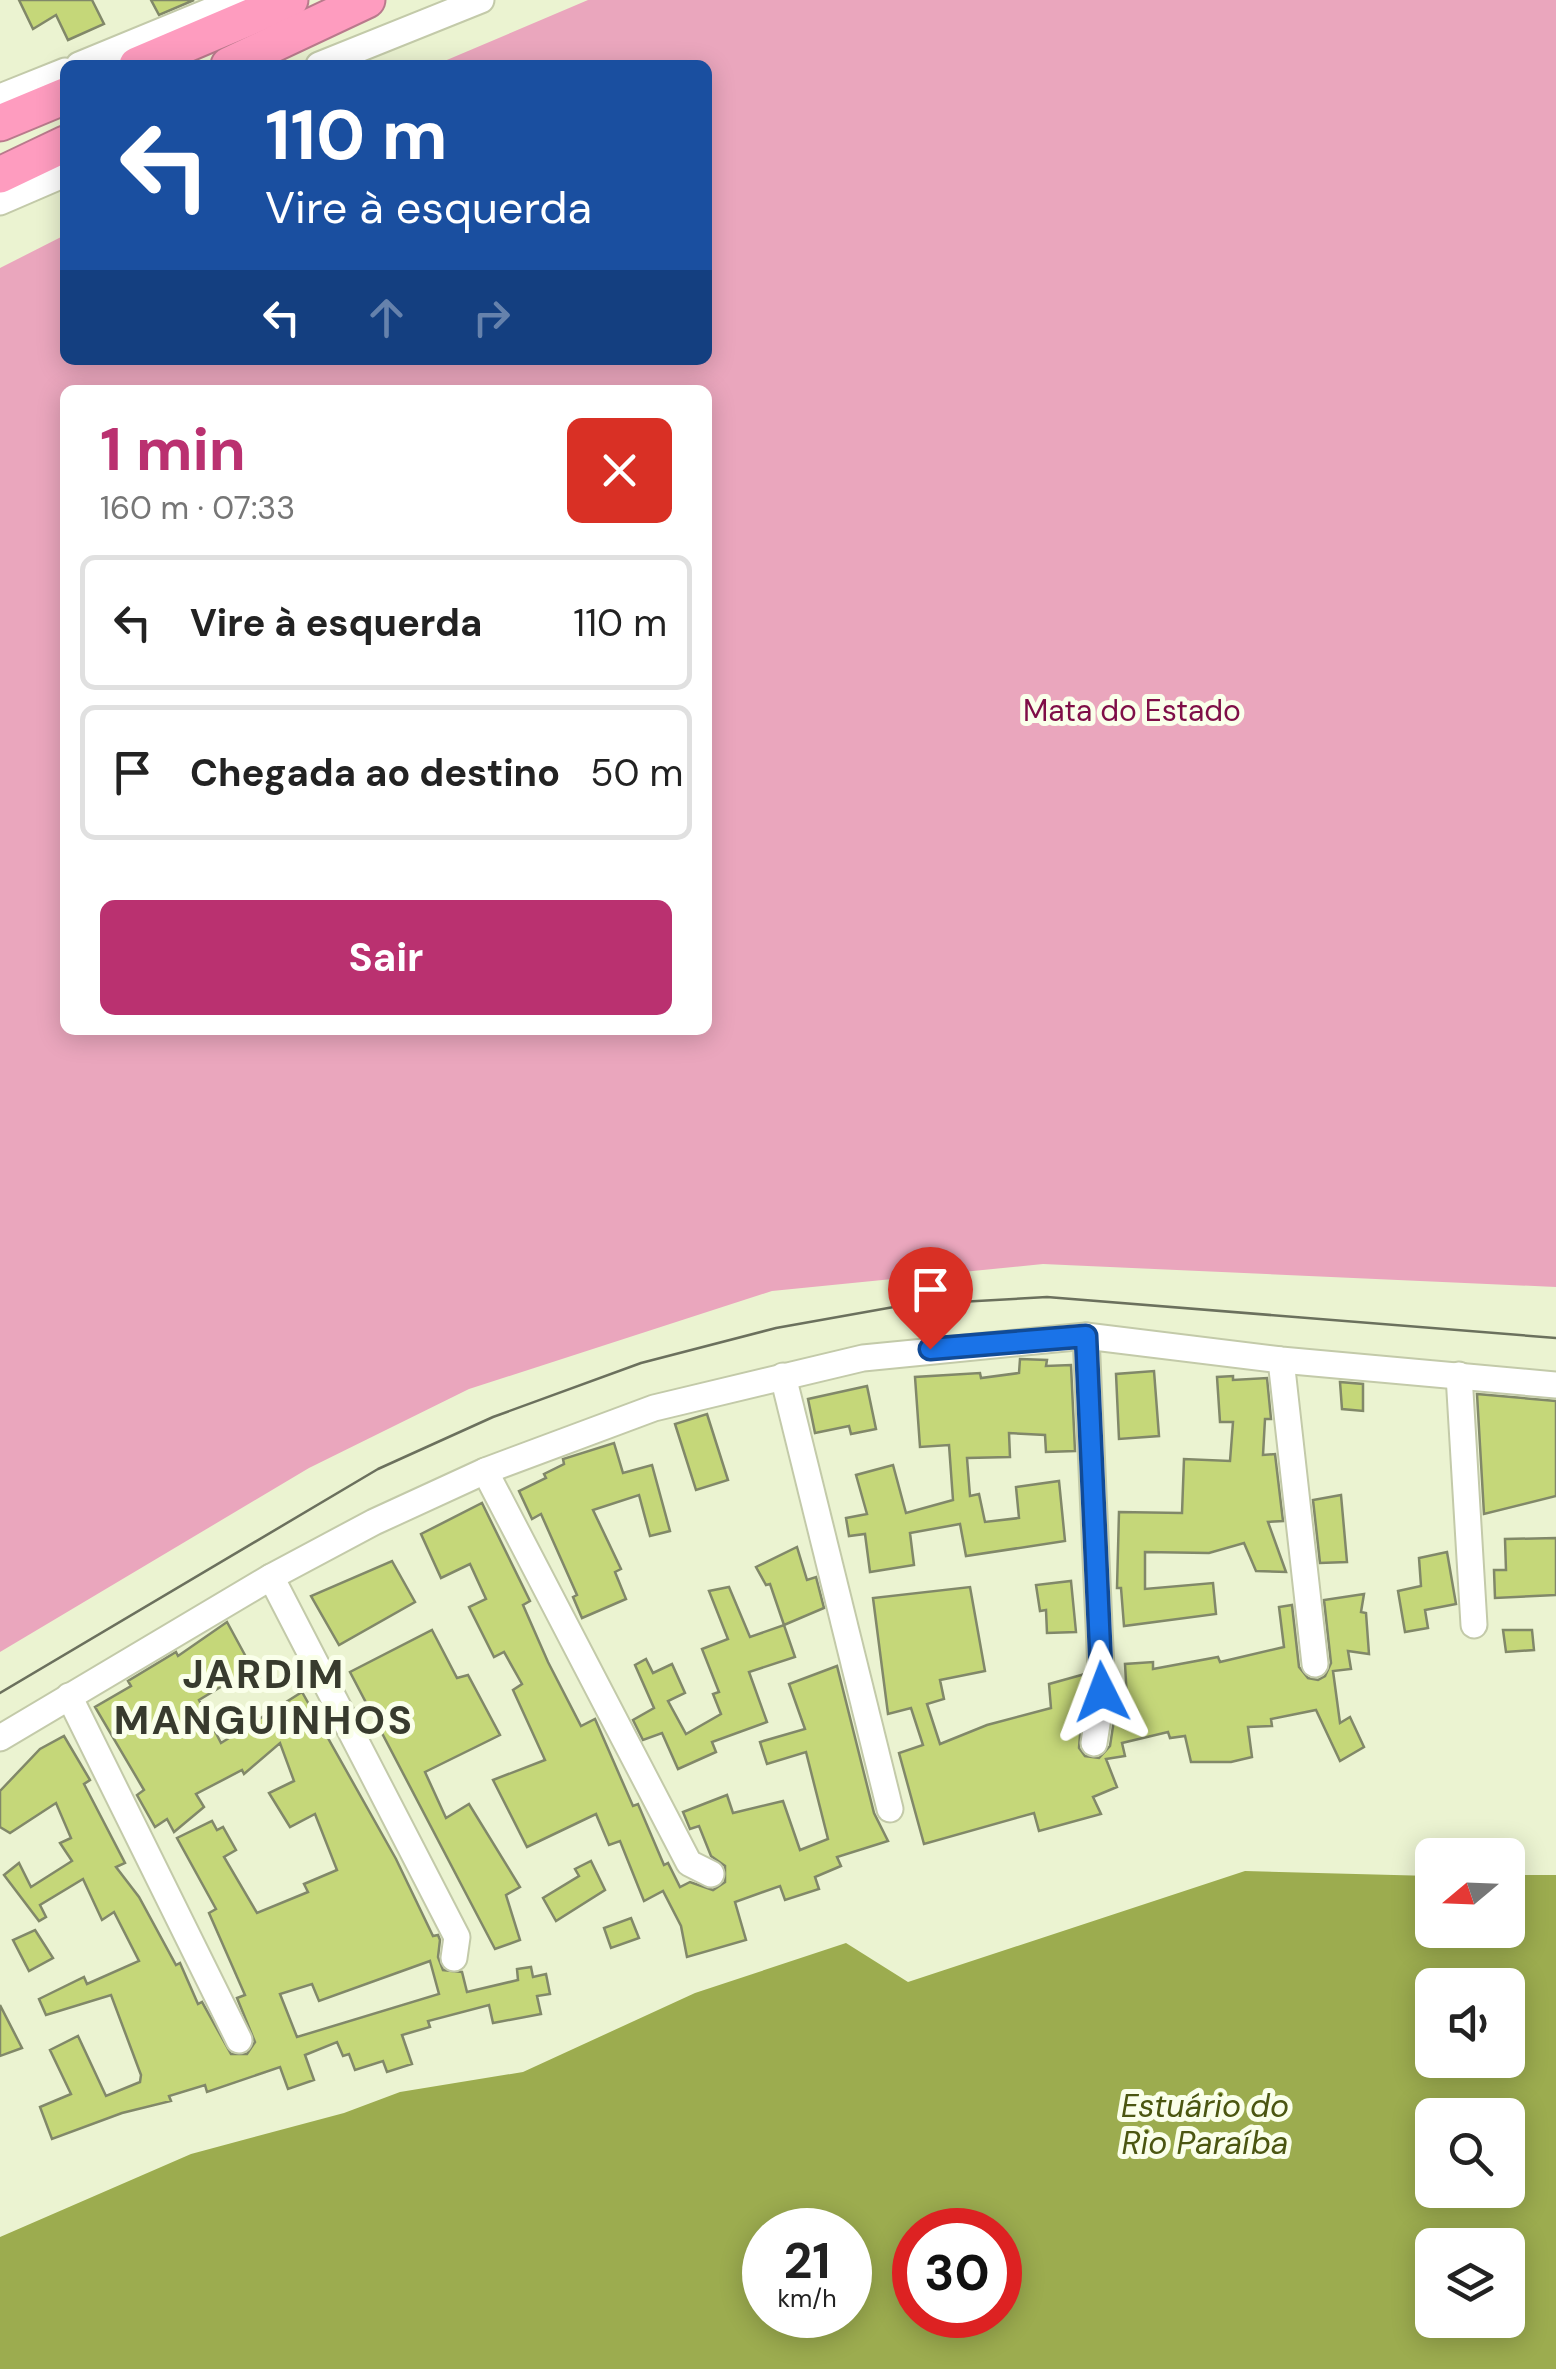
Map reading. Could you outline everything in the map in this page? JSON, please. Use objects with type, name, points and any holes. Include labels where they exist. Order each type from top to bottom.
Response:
[{"type":"highway","points":[[149,60],[290,0]]},
{"type":"highway","points":[[240,60],[367,0]]},
{"type":"highway","points":[[0,124],[60,98]]},
{"type":"highway","points":[[0,175],[60,146]]},
{"type":"street","points":[[91,60],[237,0]]},
{"type":"street","points":[[332,60],[482,0]]},
{"type":"street","points":[[0,97],[60,73]]},
{"type":"street","points":[[0,202],[60,176]]},
{"type":"street","points":[[1086,1336],[1102,1692],[1094,1743]]},
{"type":"street","points":[[0,1738],[271,1577],[374,1522],[485,1470],[654,1408],[784,1376],[930,1349],[1086,1336],[1281,1360],[1556,1384]]},
{"type":"street","points":[[1281,1360],[1315,1664]]},
{"type":"street","points":[[1459,1375],[1474,1626]]},
{"type":"street","points":[[784,1376],[890,1809]]},
{"type":"street","points":[[485,1470],[689,1863],[711,1874]]},
{"type":"street","points":[[271,1577],[458,1937],[454,1958]]},
{"type":"street","points":[[69,1696],[238,2040]]},
{"type":"green space","name":"Mata do Estado","points":[[588,0],[1556,0],[1556,1287],[1043,1264],[772,1291],[469,1389],[309,1468],[0,1652],[0,268],[60,238],[60,365],[712,365],[712,60],[447,60]]},
{"type":"water","name":"Estuário do Rio Paraíba","points":[[1245,1871],[1415,1876],[1415,1948],[1525,1948],[1525,1875],[1556,1875],[1556,2369],[0,2369],[0,2237],[191,2154],[344,2113],[400,2092],[523,2072],[695,1993],[846,1943],[908,1982]]},
{"type":"building","points":[[19,0],[92,0],[104,24],[68,40],[56,15],[33,29]]},
{"type":"building","points":[[151,0],[194,0],[159,15]]},
{"type":"building","points":[[1020,1359],[1047,1360],[1046,1366],[1071,1365],[1075,1451],[1046,1452],[1045,1435],[1009,1433],[1010,1457],[967,1458],[970,1496],[979,1494],[985,1522],[1019,1518],[1016,1487],[1059,1481],[1065,1541],[966,1556],[960,1524],[910,1533],[914,1565],[870,1572],[865,1534],[849,1536],[846,1518],[867,1514],[856,1475],[893,1465],[906,1513],[953,1500],[949,1445],[920,1447],[915,1377],[980,1373],[981,1378],[1019,1373]]},
{"type":"building","points":[[1154,1371],[1159,1436],[1119,1439],[1116,1374]]},
{"type":"building","points":[[1233,1376],[1233,1380],[1267,1378],[1271,1419],[1265,1419],[1263,1455],[1275,1454],[1283,1521],[1268,1522],[1286,1572],[1256,1571],[1244,1543],[1209,1553],[1145,1552],[1145,1589],[1213,1583],[1216,1614],[1124,1626],[1121,1588],[1117,1588],[1119,1512],[1182,1513],[1184,1459],[1230,1461],[1233,1422],[1220,1422],[1217,1377]]},
{"type":"building","points":[[1340,1382],[1363,1384],[1363,1411],[1342,1409]]},
{"type":"building","points":[[867,1386],[876,1429],[851,1434],[849,1426],[815,1433],[808,1399]]},
{"type":"building","points":[[1477,1394],[1556,1401],[1556,1496],[1484,1514]]},
{"type":"building","points":[[707,1414],[728,1480],[696,1490],[675,1424]]},
{"type":"building","points":[[614,1443],[623,1473],[652,1465],[670,1531],[650,1536],[639,1495],[593,1510],[621,1569],[615,1572],[626,1599],[582,1618],[573,1597],[577,1595],[541,1514],[532,1519],[519,1491],[546,1478],[544,1474],[564,1464],[563,1459]]},
{"type":"building","points":[[1341,1495],[1347,1562],[1320,1563],[1313,1500]]},
{"type":"building","points":[[482,1503],[530,1601],[523,1605],[548,1662],[581,1726],[595,1719],[633,1806],[638,1804],[664,1865],[668,1863],[680,1887],[690,1882],[713,1890],[725,1882],[725,1866],[711,1856],[699,1826],[690,1829],[683,1812],[727,1795],[733,1813],[783,1801],[800,1850],[828,1839],[806,1752],[767,1764],[760,1742],[805,1729],[789,1684],[837,1666],[874,1813],[888,1841],[837,1857],[841,1866],[815,1877],[819,1889],[785,1900],[780,1886],[735,1902],[746,1940],[687,1957],[681,1926],[663,1891],[644,1901],[620,1841],[609,1845],[596,1814],[527,1847],[493,1780],[545,1760],[513,1690],[522,1684],[504,1652],[494,1657],[469,1607],[486,1599],[470,1564],[441,1578],[421,1534]]},
{"type":"building","points":[[1556,1538],[1556,1595],[1495,1598],[1494,1570],[1506,1570],[1505,1539]]},
{"type":"building","points":[[797,1547],[807,1580],[816,1577],[824,1608],[784,1625],[770,1584],[766,1585],[756,1567]]},
{"type":"building","points":[[1447,1552],[1456,1604],[1425,1610],[1428,1628],[1405,1632],[1398,1591],[1421,1586],[1419,1558]]},
{"type":"building","points":[[392,1561],[415,1602],[339,1645],[311,1596]]},
{"type":"building","points":[[1071,1581],[1076,1632],[1047,1633],[1046,1610],[1040,1611],[1036,1585]]},
{"type":"building","points":[[729,1587],[750,1637],[784,1625],[795,1657],[749,1672],[767,1722],[712,1742],[716,1752],[678,1769],[662,1733],[643,1740],[633,1720],[654,1708],[635,1665],[646,1659],[653,1673],[672,1664],[685,1693],[668,1701],[686,1734],[721,1714],[713,1694],[719,1692],[702,1649],[728,1639],[709,1591]]},
{"type":"building","points":[[970,1587],[985,1671],[940,1680],[944,1699],[927,1704],[940,1744],[987,1725],[1051,1708],[1049,1684],[1085,1674],[1079,1748],[1085,1756],[1099,1758],[1110,1746],[1114,1720],[1128,1717],[1125,1664],[1153,1662],[1153,1669],[1218,1657],[1220,1662],[1284,1647],[1279,1607],[1292,1605],[1299,1667],[1308,1678],[1318,1680],[1325,1676],[1331,1663],[1324,1600],[1364,1594],[1361,1612],[1366,1613],[1369,1654],[1348,1651],[1351,1669],[1333,1671],[1340,1723],[1350,1717],[1364,1747],[1340,1761],[1316,1710],[1271,1719],[1272,1726],[1248,1727],[1252,1757],[1231,1762],[1191,1762],[1185,1736],[1170,1738],[1168,1732],[1122,1743],[1125,1756],[1106,1759],[1117,1787],[1093,1797],[1101,1814],[1039,1831],[1034,1813],[924,1844],[899,1753],[923,1745],[911,1708],[888,1714],[873,1598]]},
{"type":"building","points":[[227,1622],[252,1668],[199,1700],[221,1743],[302,1692],[396,1859],[433,1936],[438,1935],[438,1957],[443,1970],[462,1972],[467,1992],[518,1980],[517,1969],[531,1967],[533,1977],[546,1974],[550,1994],[537,1996],[541,2014],[493,2023],[489,2005],[428,2021],[430,2027],[402,2035],[412,2064],[387,2072],[383,2061],[355,2070],[349,2054],[343,2056],[337,2042],[305,2055],[314,2080],[288,2089],[280,2067],[207,2092],[205,2085],[169,2096],[171,2101],[122,2113],[52,2139],[40,2107],[71,2094],[50,2050],[78,2036],[106,2096],[140,2082],[141,2075],[111,1995],[46,2015],[39,1999],[84,1977],[87,1984],[139,1961],[114,1912],[102,1920],[83,1879],[40,1905],[46,1917],[39,1921],[4,1875],[19,1863],[31,1887],[72,1861],[60,1843],[71,1838],[56,1803],[10,1833],[0,1827],[0,1791],[40,1749],[64,1736],[90,1780],[84,1784],[125,1863],[116,1867],[139,1897],[176,1965],[180,1963],[198,2004],[202,2002],[231,2054],[247,2054],[255,2042],[237,1998],[245,1995],[209,1913],[216,1909],[177,1838],[212,1821],[217,1830],[223,1827],[236,1850],[224,1857],[257,1913],[308,1892],[304,1884],[337,1870],[315,1814],[290,1827],[269,1793],[294,1781],[280,1743],[244,1774],[242,1770],[196,1794],[204,1807],[174,1832],[167,1819],[155,1827],[137,1795],[144,1790],[95,1707],[131,1686],[128,1681],[176,1652],[178,1656]],"holes":[[[430,1961],[439,1994],[297,2037],[280,1994],[312,1984],[319,2001]]]},
{"type":"building","points":[[432,1630],[457,1678],[468,1675],[500,1735],[425,1772],[446,1818],[469,1804],[520,1887],[506,1895],[520,1940],[495,1949],[350,1672]]},
{"type":"building","points":[[1503,1630],[1532,1630],[1534,1650],[1506,1652]]},
{"type":"building","points":[[591,1861],[605,1890],[556,1921],[543,1898],[579,1876],[575,1869]]},
{"type":"building","points":[[631,1918],[639,1938],[611,1948],[604,1928]]},
{"type":"building","points":[[35,1930],[53,1958],[29,1971],[13,1940]]},
{"type":"building","points":[[0,2005],[22,2048],[0,2056]]},
{"type":"tram line","points":[[0,1693],[378,1469],[493,1417],[641,1363],[776,1328],[905,1305],[1047,1297],[1556,1338]]},
{"type":"district","name":"JARDIM MANGUINHOS","points":[[264,1697]]},
{"type":"route","points":[[930,1349],[1086,1336],[1102,1692]]}]
